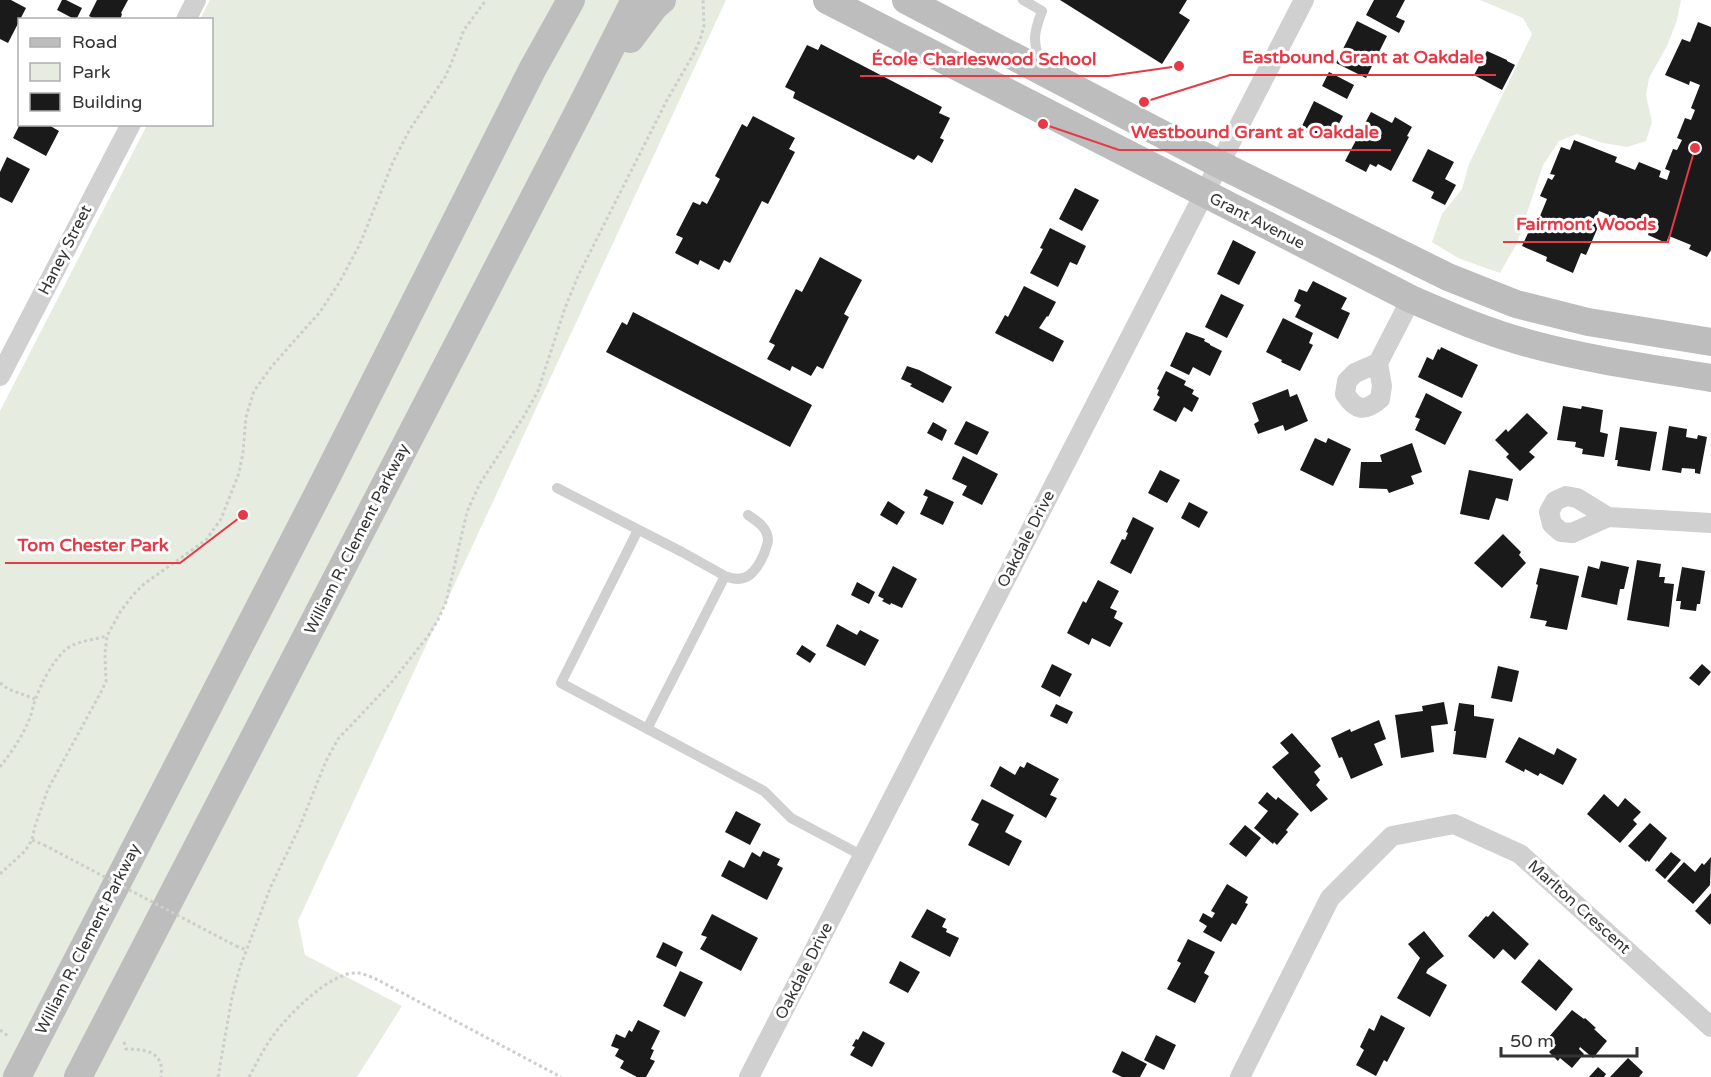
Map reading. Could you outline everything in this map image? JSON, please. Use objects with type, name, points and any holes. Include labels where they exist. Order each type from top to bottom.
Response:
[{"type":"main road","points":[[532,70],[555,0]]},
{"type":"main road","name":"William R. Clement Parkway","points":[[17,1077],[323,484],[532,70],[571,0]]},
{"type":"main road","name":"William R. Clement Parkway","points":[[78,1077],[635,0]]},
{"type":"main road","points":[[584,101],[654,7],[663,0]]},
{"type":"main road","name":"Grant Avenue","points":[[827,0],[1411,299],[1471,325],[1531,344],[1577,355],[1711,378]]},
{"type":"main road","name":"Grant Avenue","points":[[906,0],[1219,164],[1448,277],[1516,304],[1588,322],[1711,342]]},
{"type":"street","points":[[187,18],[196,0]]},
{"type":"street","name":"Oakdale Drive","points":[[749,1077],[1304,0]]},
{"type":"street","name":"Haney Street","points":[[0,376],[130,126]]},
{"type":"street","points":[[1378,363],[1411,299]]},
{"type":"street","points":[[1608,516],[1711,523]]},
{"type":"street","name":"Marlton Crescent","points":[[1240,1077],[1330,898],[1392,836],[1454,824],[1520,854],[1711,1027]]},
{"type":"lane","points":[[1023,0],[1042,11],[1035,30],[1034,44],[1042,71]]},
{"type":"lane","points":[[557,488],[735,580],[749,577],[759,566],[768,541],[765,530],[758,521],[748,516]]},
{"type":"lane","points":[[638,530],[561,682],[764,791],[791,818],[863,856]]},
{"type":"lane","points":[[647,729],[725,576]]},
{"type":"path","points":[[0,874],[25,851],[32,840],[40,808],[48,789],[106,681],[107,636],[120,612],[144,584],[207,540],[221,519],[239,473],[246,417],[254,391],[272,366],[320,312],[339,283],[360,244],[406,136],[445,77],[464,30],[486,0]]},
{"type":"path","points":[[218,1077],[232,997],[247,950],[271,886],[300,826],[332,747],[391,683],[438,620],[446,602],[463,526],[472,498],[538,391],[561,318],[578,276],[661,111],[700,40],[704,26],[703,0]]},
{"type":"path","points":[[0,767],[21,736],[29,720],[35,699],[63,651],[70,646],[107,636]]},
{"type":"path","points":[[0,683],[8,689],[35,699]]},
{"type":"path","points":[[32,840],[247,950]]},
{"type":"path","points":[[249,1077],[286,1019],[324,985],[342,976],[360,973],[376,979],[561,1077]]},
{"type":"path","points":[[0,1030],[8,1036]]},
{"type":"path","points":[[124,1042],[126,1048],[148,1051],[156,1056],[161,1063],[161,1077]]},
{"type":"green space","points":[[210,0],[726,0],[298,921],[305,955],[402,1006],[357,1077],[0,1077],[0,411],[146,126],[213,126],[213,18],[201,18]]},
{"type":"green space","points":[[1480,0],[1681,0],[1677,20],[1667,46],[1649,78],[1646,95],[1652,122],[1646,141],[1627,147],[1603,143],[1577,134],[1559,141],[1543,165],[1517,243],[1500,273],[1458,258],[1432,242],[1442,214],[1462,189],[1469,164],[1532,34],[1523,18]]},
{"type":"building","points":[[0,0],[11,0],[26,8],[21,18],[18,18],[18,24],[8,43],[0,39]]},
{"type":"building","points":[[62,0],[82,8],[77,18],[57,10]]},
{"type":"building","points":[[97,0],[128,0],[121,18],[89,16]]},
{"type":"building","points":[[1060,0],[1187,0],[1179,13],[1190,20],[1162,64]]},
{"type":"building","points":[[1374,0],[1405,0],[1396,17],[1405,21],[1399,33],[1366,15]]},
{"type":"building","points":[[1357,21],[1387,36],[1366,78],[1336,63]]},
{"type":"building","points":[[1698,22],[1711,27],[1711,250],[1707,257],[1689,249],[1691,245],[1669,236],[1666,243],[1648,235],[1650,229],[1630,221],[1626,229],[1607,221],[1609,215],[1599,211],[1596,218],[1601,220],[1586,255],[1581,253],[1573,273],[1546,261],[1547,257],[1522,246],[1529,231],[1533,233],[1547,199],[1540,196],[1548,178],[1552,180],[1555,175],[1550,174],[1561,147],[1570,150],[1574,140],[1617,157],[1615,162],[1635,170],[1639,162],[1661,171],[1659,177],[1667,180],[1670,171],[1665,169],[1673,149],[1677,150],[1682,140],[1677,138],[1685,118],[1691,120],[1695,110],[1691,108],[1700,85],[1690,81],[1689,85],[1665,75],[1682,39],[1690,42]]},
{"type":"building","points":[[821,44],[942,107],[939,113],[950,118],[940,138],[944,140],[932,163],[918,155],[914,160],[793,98],[795,92],[785,87],[807,45],[818,50]]},
{"type":"building","points":[[1487,51],[1515,65],[1502,90],[1474,75]]},
{"type":"building","points":[[1329,72],[1354,85],[1347,99],[1322,86]]},
{"type":"building","points":[[1314,101],[1343,116],[1330,141],[1316,133],[1314,136],[1306,132],[1308,129],[1302,126]]},
{"type":"building","points":[[1371,112],[1392,123],[1395,117],[1412,127],[1391,171],[1378,164],[1376,167],[1370,164],[1366,172],[1345,161]]},
{"type":"building","points":[[753,116],[795,138],[789,149],[795,152],[768,204],[762,201],[730,263],[724,260],[719,270],[700,260],[698,265],[675,253],[683,238],[676,235],[693,202],[700,205],[702,201],[707,204],[720,179],[715,176],[742,124],[747,127]]},
{"type":"building","points":[[19,126],[50,126],[59,131],[46,156],[13,138]]},
{"type":"building","points":[[1428,149],[1454,162],[1445,179],[1456,185],[1445,205],[1431,198],[1434,192],[1412,181]]},
{"type":"building","points":[[7,157],[30,169],[12,203],[0,197],[0,172]]},
{"type":"building","points":[[1075,188],[1099,200],[1082,231],[1059,219]]},
{"type":"building","points":[[1050,228],[1086,246],[1077,265],[1070,262],[1058,287],[1030,273],[1043,249],[1040,248]]},
{"type":"building","points":[[1233,240],[1256,252],[1239,285],[1217,274]]},
{"type":"building","points":[[820,257],[862,280],[844,314],[849,317],[823,369],[817,366],[811,376],[792,366],[790,371],[767,359],[775,345],[769,342],[796,289],[802,292]]},
{"type":"building","points":[[1313,281],[1347,298],[1341,309],[1350,313],[1338,339],[1295,317],[1301,305],[1294,301],[1299,289],[1307,292]]},
{"type":"building","points":[[1024,286],[1056,302],[1039,328],[1064,341],[1053,362],[995,333],[1005,315],[1008,317]]},
{"type":"building","points":[[1221,294],[1244,305],[1227,338],[1205,327]]},
{"type":"building","points":[[633,312],[812,405],[790,447],[606,352],[622,322],[627,325]]},
{"type":"building","points":[[1283,318],[1313,333],[1309,343],[1313,345],[1300,371],[1266,352]]},
{"type":"building","points":[[1186,332],[1205,339],[1204,341],[1222,351],[1210,376],[1193,367],[1189,375],[1170,366]]},
{"type":"building","points":[[1441,347],[1478,365],[1462,398],[1418,377],[1427,357],[1433,360]]},
{"type":"building","points":[[907,366],[952,387],[943,403],[901,379]]},
{"type":"building","points":[[1166,371],[1186,381],[1184,385],[1194,390],[1192,394],[1199,398],[1192,412],[1184,407],[1176,422],[1153,410],[1160,397],[1157,395],[1159,390],[1157,389]]},
{"type":"building","points":[[1288,389],[1290,397],[1297,394],[1308,421],[1285,431],[1283,425],[1258,434],[1254,424],[1259,421],[1252,403]]},
{"type":"building","points":[[1426,393],[1462,412],[1445,445],[1415,430],[1420,419],[1415,417]]},
{"type":"building","points":[[1563,406],[1581,409],[1582,406],[1603,410],[1600,432],[1608,434],[1604,457],[1582,454],[1583,449],[1575,447],[1576,442],[1557,440]]},
{"type":"building","points":[[1527,413],[1548,433],[1529,452],[1535,457],[1520,471],[1506,457],[1509,454],[1495,440],[1506,429],[1508,432]]},
{"type":"building","points":[[966,421],[989,432],[977,455],[954,444]]},
{"type":"building","points":[[933,422],[947,430],[942,441],[927,433]]},
{"type":"building","points":[[1669,426],[1687,429],[1686,437],[1697,439],[1698,435],[1707,437],[1700,474],[1695,473],[1695,469],[1682,468],[1681,473],[1662,470]]},
{"type":"building","points":[[1620,427],[1657,432],[1650,471],[1617,466],[1618,460],[1615,460]]},
{"type":"building","points":[[1315,438],[1326,443],[1328,438],[1351,449],[1333,486],[1300,470]]},
{"type":"building","points":[[1412,443],[1422,472],[1411,476],[1414,484],[1389,493],[1387,489],[1359,488],[1361,462],[1382,462],[1380,455]]},
{"type":"building","points":[[963,456],[998,474],[982,505],[962,495],[967,486],[952,479]]},
{"type":"building","points":[[1160,470],[1180,480],[1167,503],[1148,493]]},
{"type":"building","points":[[1469,470],[1513,479],[1508,501],[1496,498],[1489,520],[1460,514]]},
{"type":"building","points":[[926,489],[954,502],[943,525],[920,514],[928,497],[923,495]]},
{"type":"building","points":[[888,501],[905,512],[897,525],[880,515]]},
{"type":"building","points":[[1189,502],[1208,512],[1199,528],[1181,518]]},
{"type":"building","points":[[1133,517],[1154,528],[1131,574],[1110,563],[1122,539],[1125,540]]},
{"type":"building","points":[[1503,534],[1521,552],[1519,555],[1526,563],[1502,588],[1474,563]]},
{"type":"building","points":[[1637,560],[1661,564],[1659,577],[1665,577],[1664,583],[1674,584],[1669,627],[1627,620]]},
{"type":"building","points":[[1601,561],[1629,567],[1624,589],[1620,589],[1617,605],[1581,597],[1588,566],[1599,569]]},
{"type":"building","points":[[893,566],[917,579],[902,608],[882,601],[884,599],[878,596]]},
{"type":"building","points":[[1682,567],[1705,571],[1700,604],[1697,604],[1696,611],[1680,609],[1681,601],[1676,601]]},
{"type":"building","points":[[1540,568],[1579,576],[1567,630],[1545,626],[1547,621],[1530,618]]},
{"type":"building","points":[[1098,580],[1119,591],[1110,608],[1117,611],[1114,618],[1123,623],[1110,647],[1092,638],[1089,645],[1067,633],[1083,601],[1086,603]]},
{"type":"building","points":[[857,582],[875,592],[869,604],[851,595]]},
{"type":"building","points":[[837,624],[857,635],[860,630],[879,640],[865,666],[826,646]]},
{"type":"building","points":[[802,645],[816,654],[810,663],[796,654]]},
{"type":"building","points":[[1052,664],[1072,674],[1060,697],[1041,687]]},
{"type":"building","points":[[1702,664],[1711,672],[1699,686],[1689,678]]},
{"type":"building","points":[[1498,666],[1519,671],[1512,702],[1491,698]]},
{"type":"building","points":[[1444,702],[1448,724],[1431,726],[1434,752],[1401,758],[1395,715],[1423,711],[1422,706]]},
{"type":"building","points":[[1459,703],[1474,705],[1474,716],[1494,719],[1486,758],[1453,754]]},
{"type":"building","points":[[1056,704],[1073,712],[1067,724],[1050,716]]},
{"type":"building","points":[[1379,720],[1386,739],[1374,744],[1383,765],[1351,779],[1331,738]]},
{"type":"building","points":[[1292,733],[1321,766],[1314,772],[1320,780],[1316,785],[1328,799],[1311,812],[1272,767],[1289,753],[1280,743]]},
{"type":"building","points":[[1519,737],[1554,755],[1557,748],[1577,759],[1563,785],[1540,773],[1538,776],[1525,769],[1524,772],[1505,762]]},
{"type":"building","points":[[1027,762],[1059,779],[1050,795],[1057,798],[1046,818],[990,786],[1000,766],[1015,775],[1020,766],[1024,768]]},
{"type":"building","points":[[1267,792],[1276,800],[1278,797],[1299,814],[1277,845],[1254,828],[1268,811],[1258,803]]},
{"type":"building","points":[[1604,794],[1618,807],[1625,798],[1641,812],[1633,820],[1637,824],[1620,843],[1587,814]]},
{"type":"building","points":[[982,799],[1014,815],[1005,832],[1022,841],[1009,866],[968,845],[979,824],[971,820]]},
{"type":"building","points":[[736,811],[761,824],[750,845],[725,832]]},
{"type":"building","points":[[1650,823],[1667,838],[1649,862],[1647,860],[1646,862],[1628,846]]},
{"type":"building","points":[[1245,825],[1261,838],[1246,857],[1229,844]]},
{"type":"building","points":[[763,851],[780,859],[777,865],[783,868],[767,900],[721,876],[729,860],[744,868],[752,852],[760,857]]},
{"type":"building","points":[[1671,852],[1681,860],[1665,879],[1655,870]]},
{"type":"building","points":[[1711,857],[1710,885],[1693,904],[1667,881],[1684,862],[1695,872]]},
{"type":"building","points":[[1227,884],[1248,897],[1245,903],[1248,904],[1236,925],[1232,923],[1221,942],[1203,932],[1207,926],[1199,921],[1203,913],[1212,918],[1215,913],[1211,911]]},
{"type":"building","points":[[1711,893],[1711,923],[1710,925],[1695,911]]},
{"type":"building","points":[[927,909],[946,919],[942,927],[947,929],[946,932],[959,938],[950,957],[911,937]]},
{"type":"building","points":[[1493,911],[1529,944],[1515,960],[1503,949],[1494,959],[1468,936]]},
{"type":"building","points":[[712,914],[758,938],[741,971],[700,949],[707,937],[701,935]]},
{"type":"building","points":[[1424,931],[1444,956],[1426,973],[1447,985],[1430,1017],[1397,998],[1420,958],[1408,944]]},
{"type":"building","points":[[1188,939],[1215,952],[1204,973],[1209,976],[1195,1003],[1167,989],[1181,963],[1177,961]]},
{"type":"building","points":[[663,942],[683,952],[676,967],[656,957]]},
{"type":"building","points":[[1539,959],[1573,989],[1556,1011],[1521,982]]},
{"type":"building","points":[[900,961],[920,972],[908,993],[889,983]]},
{"type":"building","points":[[680,971],[703,982],[685,1017],[663,1006]]},
{"type":"building","points":[[1572,1010],[1585,1018],[1607,1041],[1593,1058],[1580,1047],[1579,1049],[1584,1054],[1572,1068],[1560,1058],[1558,1061],[1549,1052],[1556,1045],[1548,1038]]},
{"type":"building","points":[[1381,1015],[1405,1028],[1387,1062],[1384,1060],[1376,1076],[1356,1065],[1364,1050],[1360,1047],[1369,1028],[1374,1031]]},
{"type":"building","points":[[638,1020],[660,1031],[651,1049],[654,1050],[650,1059],[655,1061],[646,1077],[637,1077],[620,1068],[624,1061],[615,1056],[619,1049],[611,1046],[616,1034],[625,1038],[629,1030],[632,1032]]},
{"type":"building","points":[[863,1031],[885,1043],[872,1067],[850,1055],[855,1047],[852,1046]]},
{"type":"building","points":[[1156,1035],[1176,1045],[1164,1070],[1144,1060]]},
{"type":"building","points":[[1122,1051],[1147,1064],[1140,1077],[1122,1077],[1112,1072]]},
{"type":"building","points":[[1628,1058],[1643,1072],[1639,1077],[1610,1077]]},
{"type":"building","points":[[1598,1067],[1606,1074],[1604,1077],[1589,1077]]},
{"type":"place","name":"École Charleswood School","points":[[1179,66]]},
{"type":"place","name":"Eastbound Grant at Oakdale","points":[[1144,102]]},
{"type":"place","name":"Westbound Grant at Oakdale","points":[[1043,124]]},
{"type":"place","name":"Fairmont Woods","points":[[1695,148]]},
{"type":"place","name":"Tom Chester Park","points":[[243,515]]}]
